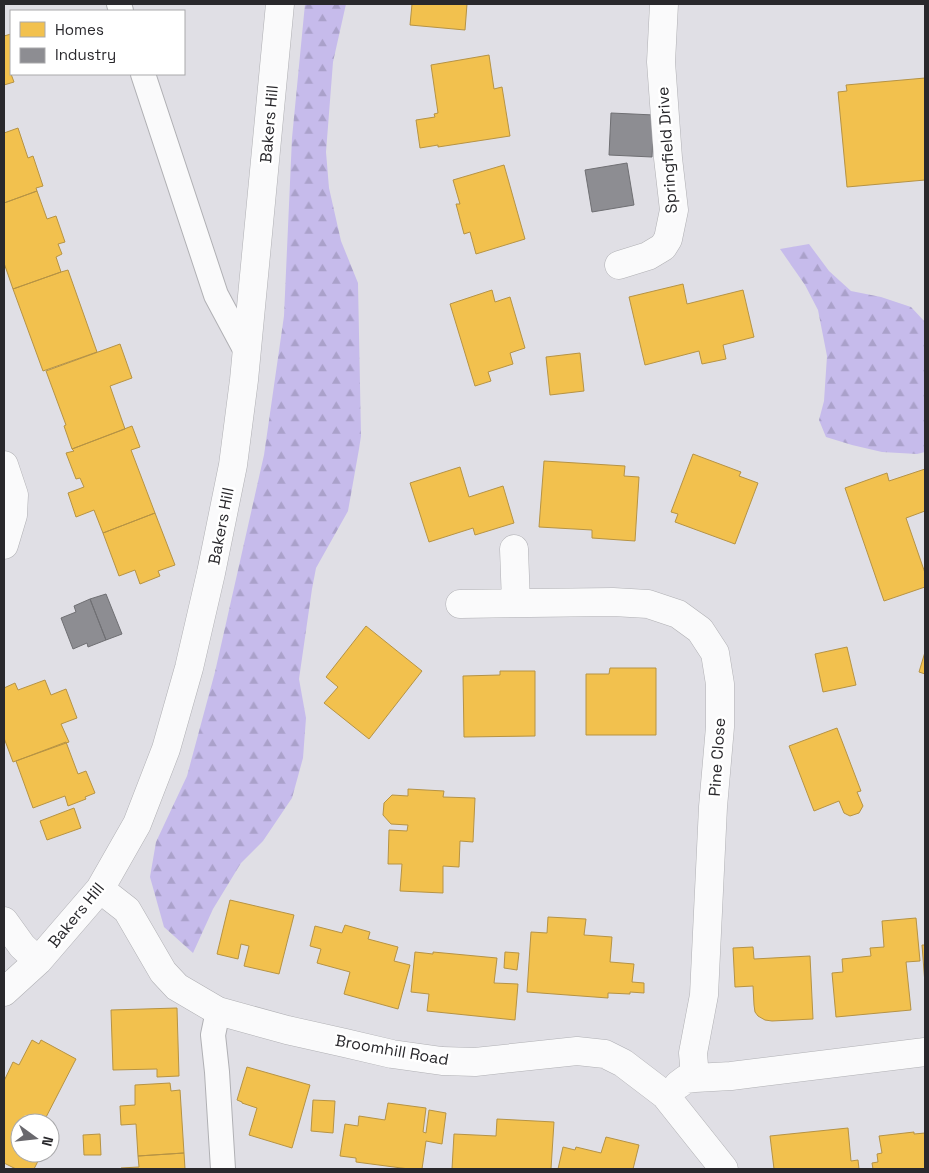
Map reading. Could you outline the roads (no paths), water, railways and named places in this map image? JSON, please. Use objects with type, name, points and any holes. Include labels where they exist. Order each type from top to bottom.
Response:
[{"type":"street","name":"Bakers Hill","points":[[4,992],[38,961],[100,889],[137,824],[166,749],[189,668],[233,465],[280,4]]},
{"type":"street","name":"Springfield Drive","points":[[619,265],[648,256],[663,247],[668,239],[674,210],[661,62],[664,4]]},
{"type":"street","points":[[4,465],[14,495],[13,515],[4,545]]},
{"type":"street","points":[[514,549],[516,603]]},
{"type":"street","name":"Pine Close","points":[[460,604],[613,602],[648,604],[678,614],[700,630],[715,653],[720,684],[720,726],[713,807],[704,995],[693,1053],[695,1078]]},
{"type":"street","name":"Broomhill Road","points":[[100,889],[127,910],[163,972],[177,987],[218,1011],[364,1048],[442,1061],[475,1062],[577,1051],[605,1054],[623,1063],[665,1095],[724,1169]]},
{"type":"street","points":[[4,921],[22,946],[38,961]]},
{"type":"street","points":[[665,1095],[686,1079],[731,1076],[925,1052]]},
{"type":"lane","points":[[143,75],[216,295],[246,352]]},
{"type":"lane","points":[[218,1011],[213,1035],[217,1072],[222,1169]]}]
